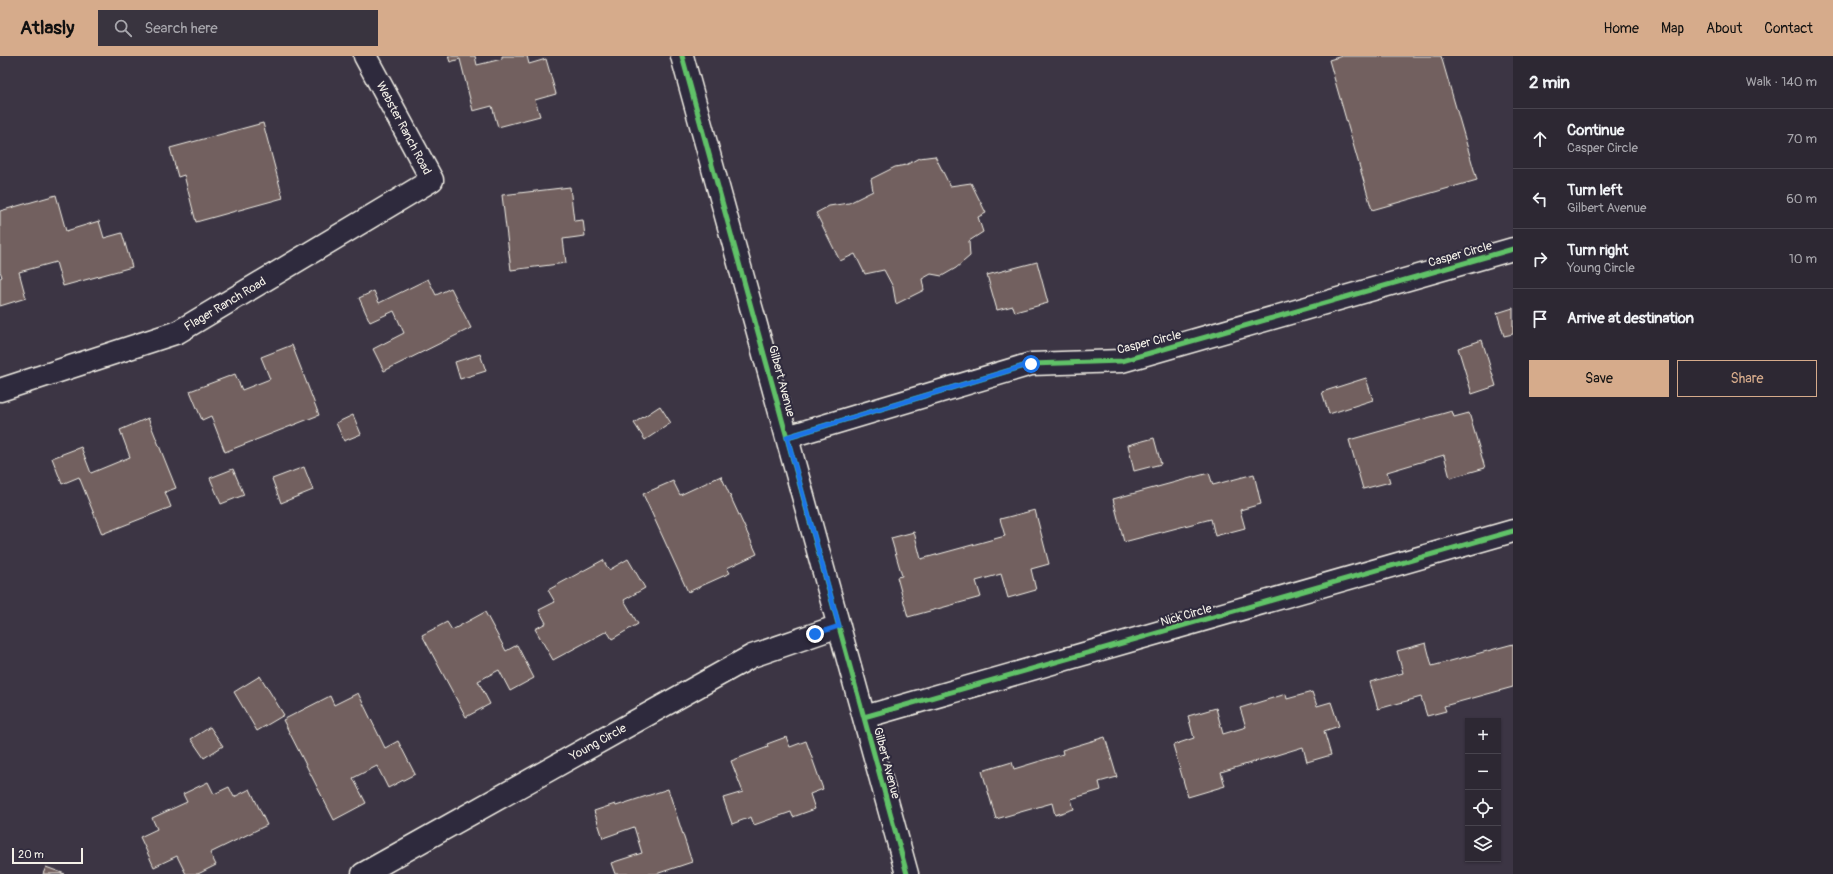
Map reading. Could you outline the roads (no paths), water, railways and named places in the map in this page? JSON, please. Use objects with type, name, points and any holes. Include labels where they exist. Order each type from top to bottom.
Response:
[{"type":"street","name":"Webster Ranch Road","points":[[365,56],[432,180]]},
{"type":"street","name":"Gilbert Avenue","points":[[682,56],[907,874]]},
{"type":"street","name":"Flager Ranch Road","points":[[0,390],[178,332],[432,180]]},
{"type":"street","name":"Casper Circle","points":[[787,437],[1031,364],[1122,361],[1513,249]]},
{"type":"street","name":"Nick Circle","points":[[864,717],[1513,531]]},
{"type":"street","name":"Young Circle","points":[[363,874],[752,656],[839,626]]}]
